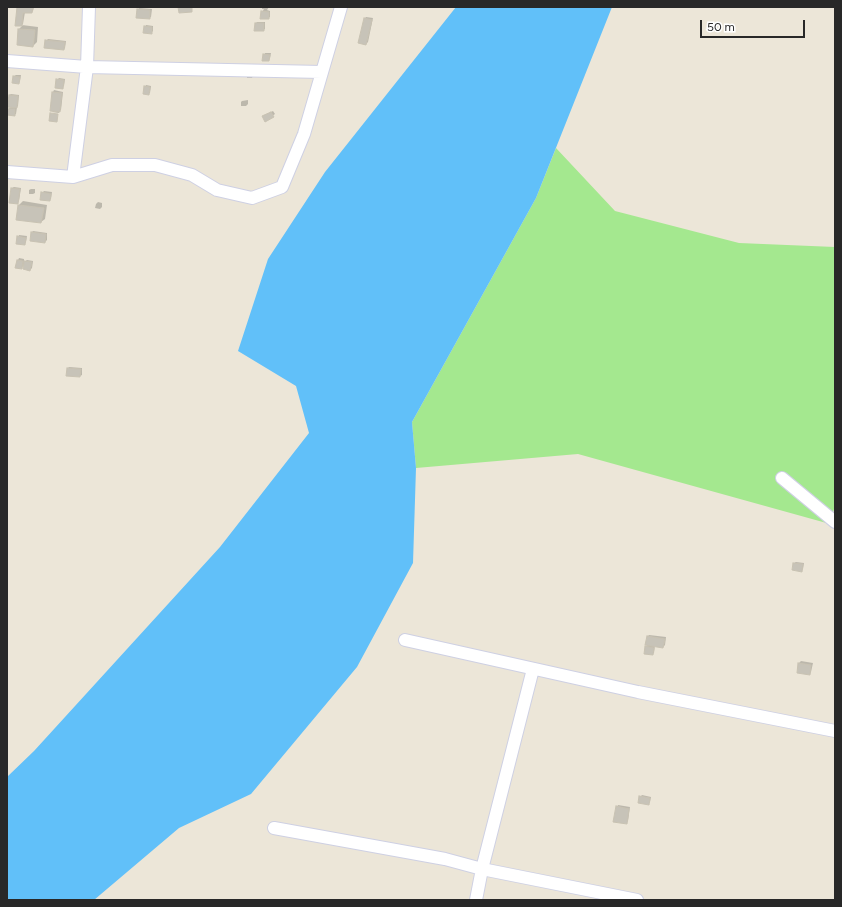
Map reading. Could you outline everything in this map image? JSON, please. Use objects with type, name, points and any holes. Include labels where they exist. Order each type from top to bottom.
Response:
[{"type":"street","points":[[73,177],[87,67],[89,7]]},
{"type":"street","points":[[7,172],[73,177],[112,165],[155,165],[192,175],[217,190],[252,198],[282,187],[304,134],[341,7]]},
{"type":"street","points":[[7,61],[87,67],[322,72]]},
{"type":"street","points":[[782,478],[835,522]]},
{"type":"street","points":[[405,640],[638,692],[835,731]]},
{"type":"street","points":[[476,900],[482,869],[533,669]]},
{"type":"street","points":[[274,828],[445,859],[482,869],[637,900]]},
{"type":"green space","points":[[556,148],[615,211],[739,243],[835,247],[835,505],[830,524],[578,454],[416,468],[412,422],[536,198]]},
{"type":"water","points":[[456,7],[612,7],[536,198],[412,422],[416,468],[413,563],[357,667],[251,794],[179,828],[94,900],[7,900],[7,777],[34,751],[220,547],[309,433],[296,386],[238,351],[268,259],[325,172]]},
{"type":"building","points":[[17,7],[33,7],[32,13],[23,13],[22,26],[15,26]]},
{"type":"building","points":[[178,7],[192,7],[192,12],[179,13]]},
{"type":"building","points":[[137,9],[150,10],[150,19],[136,18]]},
{"type":"building","points":[[261,11],[269,12],[269,19],[260,19]]},
{"type":"building","points":[[364,18],[372,20],[366,45],[358,43]]},
{"type":"building","points":[[255,23],[264,23],[264,31],[254,31]]},
{"type":"building","points":[[144,26],[152,27],[152,34],[143,33]]},
{"type":"building","points":[[18,29],[35,30],[33,47],[17,45]]},
{"type":"building","points":[[45,40],[65,42],[64,50],[44,48]]},
{"type":"building","points":[[263,54],[270,55],[269,61],[262,61]]},
{"type":"building","points":[[13,76],[20,77],[19,84],[12,83]]},
{"type":"building","points":[[56,79],[64,80],[63,89],[55,88]]},
{"type":"building","points":[[144,86],[150,87],[149,95],[143,94]]},
{"type":"building","points":[[52,92],[62,93],[60,112],[50,111]]},
{"type":"building","points":[[9,95],[18,96],[17,108],[7,107]]},
{"type":"building","points":[[8,109],[15,109],[15,116],[7,115]]},
{"type":"building","points":[[271,112],[274,117],[265,122],[262,116]]},
{"type":"building","points":[[50,113],[58,114],[57,122],[49,121]]},
{"type":"building","points":[[11,188],[20,189],[18,204],[9,203]]},
{"type":"building","points":[[41,192],[51,194],[50,201],[40,200]]},
{"type":"building","points":[[18,205],[44,208],[41,223],[16,220]]},
{"type":"building","points":[[31,232],[46,234],[45,243],[30,241]]},
{"type":"building","points":[[17,236],[26,238],[25,245],[16,244]]},
{"type":"building","points":[[17,260],[23,261],[22,269],[15,268]]},
{"type":"building","points":[[24,261],[32,262],[30,271],[23,269]]},
{"type":"building","points":[[67,368],[81,369],[80,377],[66,376]]},
{"type":"building","points":[[793,563],[803,564],[802,572],[792,570]]},
{"type":"building","points":[[647,636],[665,639],[663,648],[645,645]]},
{"type":"building","points":[[645,646],[654,648],[653,655],[644,654]]},
{"type":"building","points":[[798,663],[811,665],[810,675],[797,673]]},
{"type":"building","points":[[639,796],[650,798],[649,805],[638,803]]},
{"type":"building","points":[[616,806],[629,809],[627,824],[613,822]]}]
